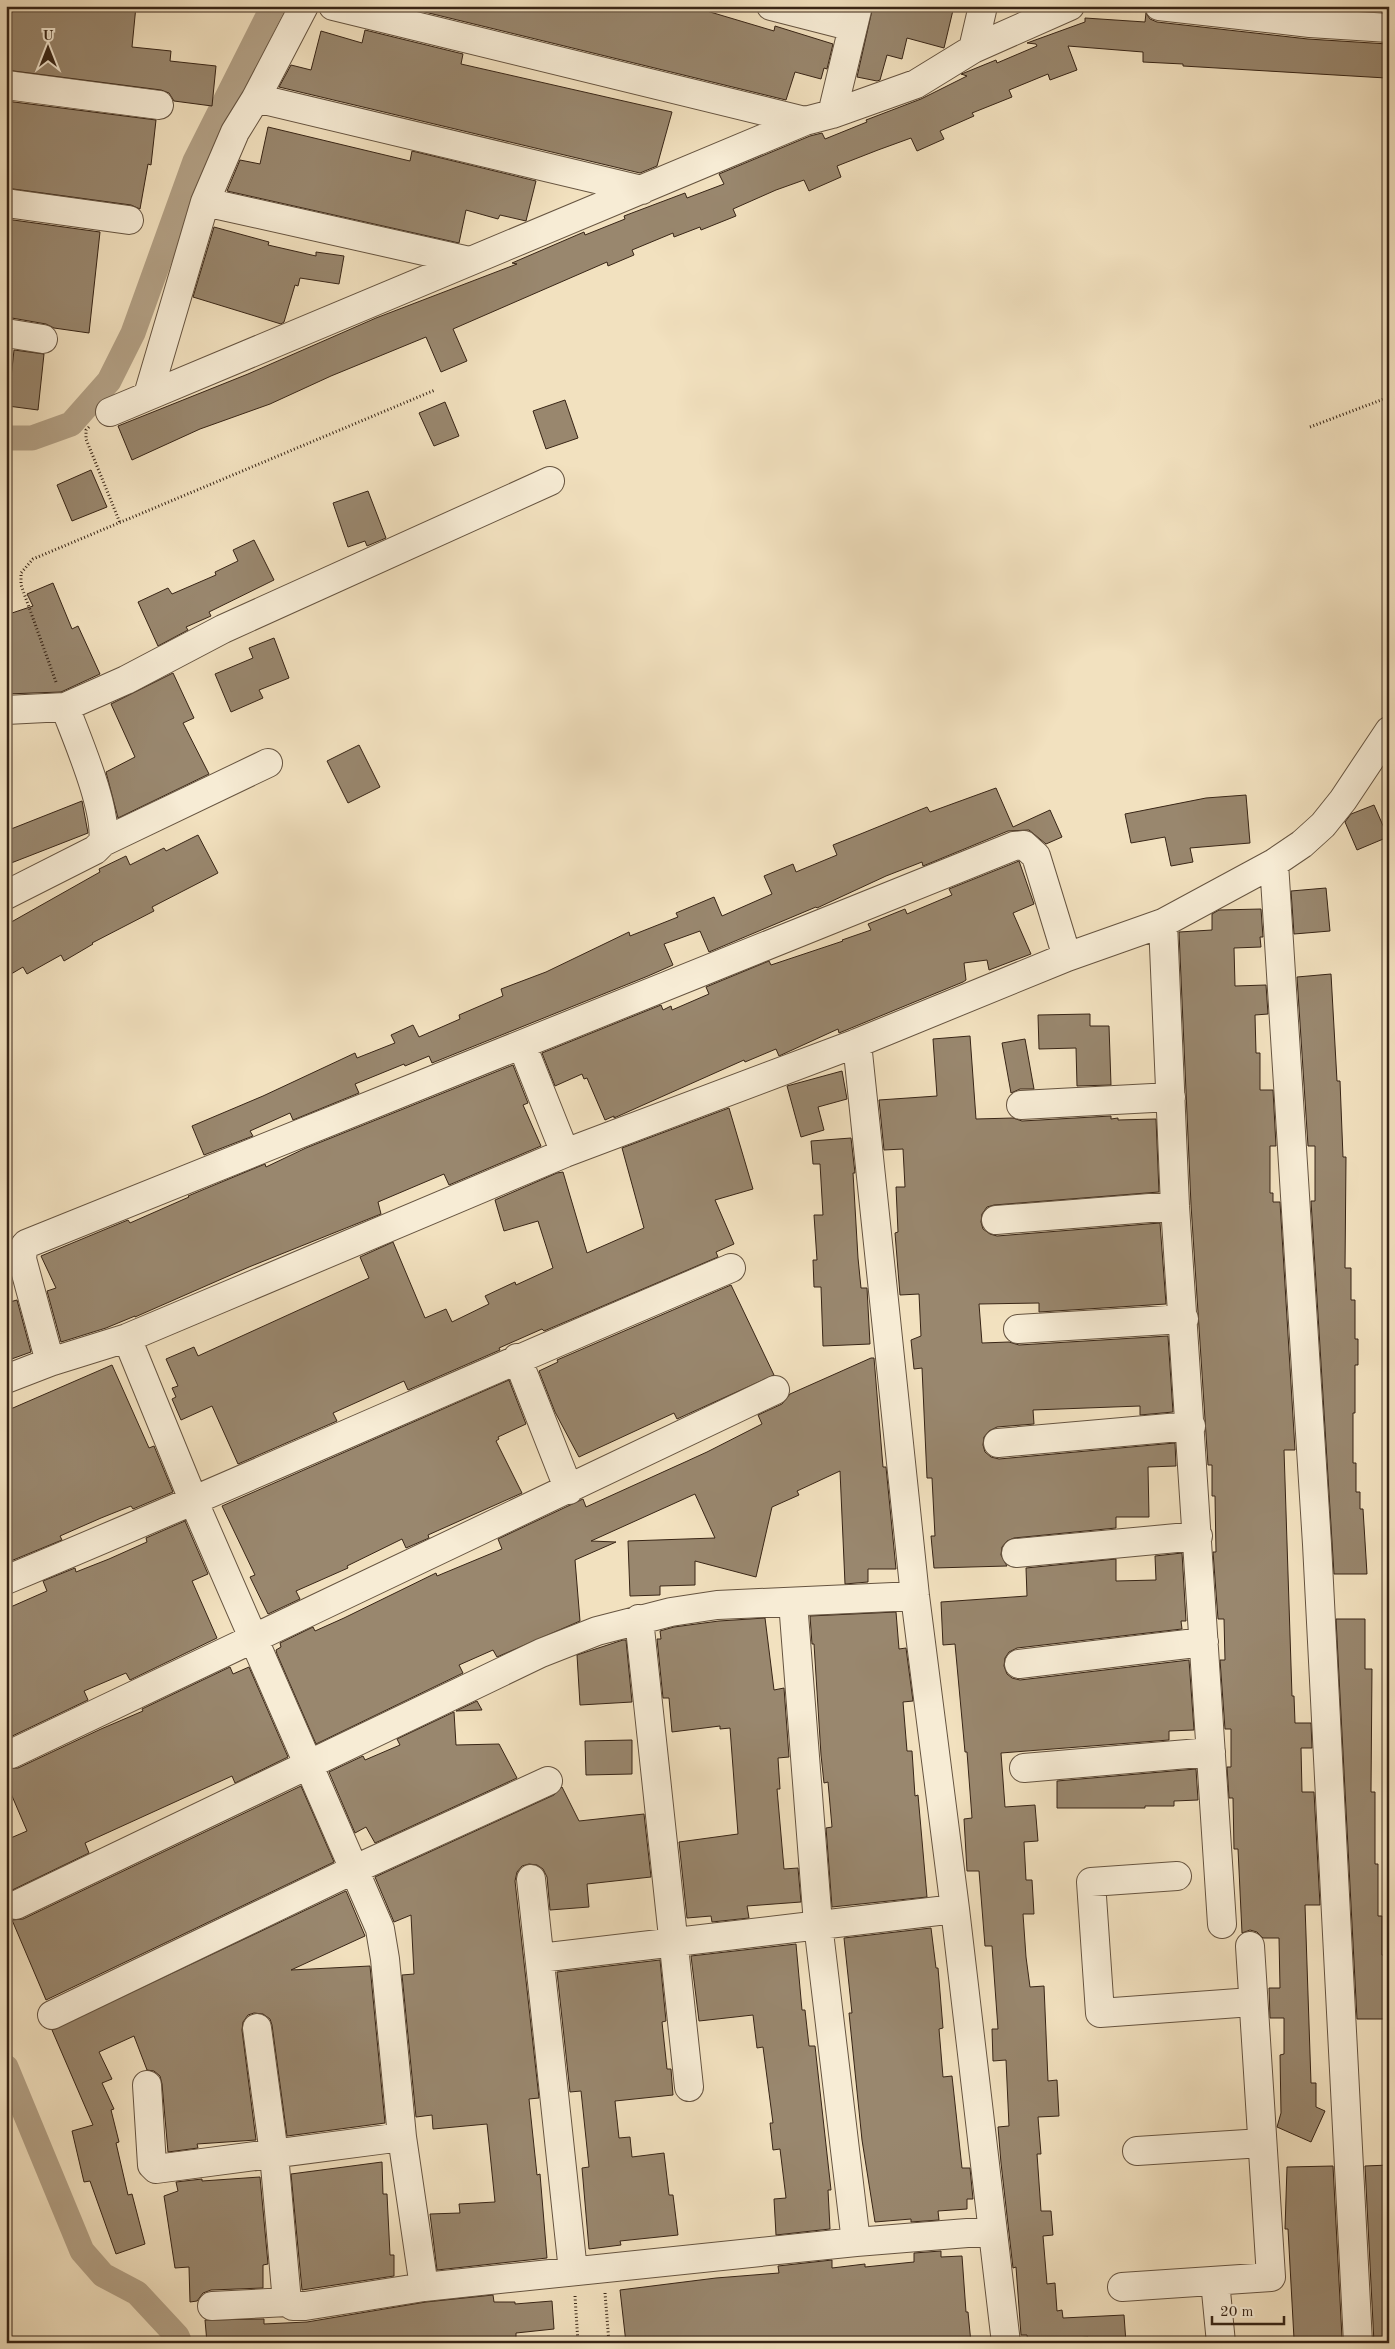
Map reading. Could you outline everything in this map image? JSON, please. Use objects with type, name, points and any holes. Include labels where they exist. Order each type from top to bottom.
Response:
[{"type":"street","points":[[148,395],[205,202],[235,132],[256,98],[304,6]]},
{"type":"street","points":[[333,6],[805,121]]},
{"type":"street","points":[[771,6],[855,17],[832,114]]},
{"type":"street","points":[[973,50],[983,6]]},
{"type":"street","points":[[110,412],[805,121],[832,114],[916,84],[973,50],[1070,6]]},
{"type":"street","points":[[1159,6],[1312,15],[1389,28]]},
{"type":"street","points":[[6,85],[159,105]]},
{"type":"street","points":[[256,98],[642,190]]},
{"type":"street","points":[[205,202],[469,261]]},
{"type":"street","points":[[6,203],[129,220]]},
{"type":"street","points":[[6,333],[43,338]]},
{"type":"street","points":[[6,710],[65,707],[126,680],[223,629],[550,481]]},
{"type":"street","points":[[65,707],[88,771],[103,825],[103,842]]},
{"type":"street","points":[[6,1379],[50,1362],[127,1338],[565,1154],[857,1043],[1067,957],[1163,923],[1274,863],[1302,844],[1323,825],[1343,800],[1389,731]]},
{"type":"street","points":[[6,895],[95,850],[103,842],[268,763]]},
{"type":"street","points":[[50,1362],[22,1259],[23,1249],[26,1244],[1014,846],[1024,846],[1036,856],[1067,957]]},
{"type":"street","points":[[1274,863],[1317,1544],[1358,2343]]},
{"type":"street","points":[[1163,923],[1175,1206],[1184,1319],[1222,1924]]},
{"type":"street","points":[[857,1043],[915,1596],[955,1909],[1006,2343]]},
{"type":"street","points":[[522,1045],[565,1154]]},
{"type":"street","points":[[1021,1105],[1171,1097]]},
{"type":"street","points":[[996,1220],[1175,1206]]},
{"type":"street","points":[[6,1580],[194,1502],[517,1358],[731,1268]]},
{"type":"street","points":[[1018,1329],[1184,1319]]},
{"type":"street","points":[[127,1338],[194,1502],[380,1929],[384,1951],[402,2137],[424,2287]]},
{"type":"street","points":[[517,1358],[569,1490]]},
{"type":"street","points":[[11,1754],[776,1390]]},
{"type":"street","points":[[998,1443],[1191,1426]]},
{"type":"street","points":[[1016,1553],[1198,1536]]},
{"type":"street","points":[[16,1905],[541,1653],[597,1631],[639,1619],[717,1605],[915,1596]]},
{"type":"street","points":[[793,1602],[818,1924],[856,2242]]},
{"type":"street","points":[[639,1619],[688,2087]]},
{"type":"street","points":[[1019,1664],[1204,1642]]},
{"type":"street","points":[[1024,1768],[1211,1752]]},
{"type":"street","points":[[52,2015],[353,1870],[548,1781]]},
{"type":"street","points":[[1177,1876],[1091,1882],[1100,2012],[1252,2002]]},
{"type":"street","points":[[531,1879],[573,2271]]},
{"type":"street","points":[[540,1958],[955,1909]]},
{"type":"street","points":[[1122,2287],[1271,2277],[1252,2002],[1250,1946]]},
{"type":"street","points":[[257,2028],[274,2154],[287,2302]]},
{"type":"street","points":[[147,2085],[152,2165],[156,2169],[402,2137]]},
{"type":"street","points":[[1137,2151],[1262,2143]]},
{"type":"street","points":[[212,2306],[287,2302],[293,2306],[305,2306],[424,2287],[573,2271],[604,2270],[856,2242],[992,2231]]},
{"type":"street","points":[[1215,2281],[1222,2343]]},
{"type":"path","points":[[65,707],[21,585],[21,573],[33,559],[435,390]]},
{"type":"path","points":[[1310,427],[1389,397]]},
{"type":"path","points":[[110,412],[96,419],[86,430],[86,439],[120,523]]},
{"type":"path","points":[[604,2270],[609,2343]]},
{"type":"path","points":[[573,2271],[578,2343]]},
{"type":"building","points":[[6,6],[136,6],[132,47],[171,51],[170,61],[216,66],[212,106],[174,101],[169,93],[161,90],[6,70]]},
{"type":"building","points":[[400,6],[690,6],[774,31],[775,26],[833,44],[827,69],[824,68],[821,79],[795,72],[786,100]]},
{"type":"building","points":[[873,6],[954,6],[944,48],[907,38],[902,59],[887,55],[880,80],[857,77]]},
{"type":"building","points":[[1368,6],[1389,6],[1389,12],[1366,11]]},
{"type":"building","points":[[1146,13],[1150,19],[1157,22],[1308,39],[1388,44],[1386,78],[1143,62],[1143,52],[1068,46],[1077,70],[1050,80],[1048,74],[1009,90],[1012,97],[972,113],[974,116],[940,131],[944,139],[917,151],[911,138],[878,150],[837,166],[841,177],[809,191],[804,180],[776,190],[733,209],[736,216],[701,230],[700,227],[674,237],[673,233],[632,250],[634,255],[608,266],[607,262],[453,329],[467,361],[441,372],[426,337],[331,376],[270,404],[200,429],[132,460],[118,426],[248,374],[376,318],[517,264],[512,263],[584,232],[585,235],[625,219],[624,216],[685,193],[687,198],[724,184],[719,174],[810,136],[822,133],[825,139],[867,122],[866,120],[921,99],[967,76],[961,74],[996,60],[997,63],[1037,46],[1036,44],[1027,43],[1085,22],[1085,18],[1145,22]]},
{"type":"building","points":[[365,30],[463,54],[461,64],[672,112],[657,166],[640,173],[279,87],[291,65],[311,70],[321,31],[362,43]]},
{"type":"building","points":[[6,101],[156,120],[151,165],[148,164],[140,209],[131,205],[6,188]]},
{"type":"building","points":[[268,127],[410,161],[412,151],[536,181],[526,221],[500,215],[498,219],[466,210],[459,243],[227,191],[240,160],[260,164]]},
{"type":"building","points":[[6,219],[100,232],[89,333],[54,328],[46,324],[6,317]]},
{"type":"building","points":[[214,227],[269,242],[268,245],[316,256],[316,252],[344,256],[339,284],[300,278],[298,286],[295,285],[284,322],[281,324],[193,297]]},
{"type":"building","points":[[14,350],[44,354],[38,410],[8,406]]},
{"type":"building","points":[[565,400],[578,438],[546,449],[533,411]]},
{"type":"building","points":[[445,402],[459,436],[434,446],[419,413]]},
{"type":"building","points":[[91,470],[107,507],[72,521],[57,485]]},
{"type":"building","points":[[368,491],[386,538],[367,546],[365,541],[348,547],[333,503]]},
{"type":"building","points":[[254,540],[274,580],[209,612],[211,616],[186,627],[188,630],[158,646],[138,602],[168,588],[172,594],[216,575],[215,572],[238,561],[233,550]]},
{"type":"building","points":[[53,583],[72,629],[78,626],[100,674],[61,692],[6,694],[6,615],[33,606],[27,594]]},
{"type":"building","points":[[274,638],[289,678],[259,690],[263,698],[231,712],[215,674],[253,658],[249,648]]},
{"type":"building","points":[[173,673],[194,718],[183,723],[209,774],[118,818],[106,772],[135,757],[111,704]]},
{"type":"building","points":[[359,745],[380,787],[348,803],[327,761]]},
{"type":"building","points":[[996,788],[1013,827],[1050,810],[1062,837],[1046,844],[1029,830],[1008,831],[923,866],[922,862],[886,876],[817,908],[709,952],[700,931],[664,944],[673,965],[432,1063],[429,1056],[405,1066],[404,1064],[355,1084],[359,1093],[293,1120],[290,1113],[250,1131],[253,1136],[204,1155],[192,1126],[263,1096],[355,1053],[357,1058],[395,1043],[391,1035],[413,1025],[419,1037],[460,1019],[459,1015],[503,996],[501,989],[546,972],[629,932],[630,936],[678,917],[676,913],[714,897],[722,916],[772,894],[764,876],[793,864],[796,872],[837,855],[833,845],[927,807],[930,812]]},
{"type":"building","points":[[1246,795],[1250,843],[1190,848],[1193,862],[1171,866],[1165,837],[1131,843],[1125,814],[1206,798]]},
{"type":"building","points":[[82,801],[88,833],[6,865],[6,831]]},
{"type":"building","points":[[1374,805],[1388,837],[1357,850],[1345,822],[1351,814]]},
{"type":"building","points":[[198,835],[218,873],[152,907],[154,911],[92,943],[64,961],[61,955],[27,974],[23,967],[6,977],[6,925],[100,872],[99,869],[126,856],[130,865],[164,848],[166,851]]},
{"type":"building","points":[[1019,861],[1034,904],[1013,913],[1031,954],[989,970],[987,960],[964,963],[966,980],[963,982],[839,1033],[838,1029],[779,1056],[776,1049],[745,1062],[744,1060],[614,1118],[614,1116],[605,1120],[587,1078],[584,1079],[582,1074],[555,1086],[542,1053],[661,1005],[663,1010],[671,1006],[672,1010],[709,994],[706,987],[769,961],[771,965],[871,930],[868,924],[905,909],[907,914],[952,895],[949,889]]},
{"type":"building","points":[[1326,888],[1330,931],[1294,934],[1291,891]]},
{"type":"building","points":[[1261,909],[1263,937],[1260,937],[1261,947],[1234,948],[1235,986],[1266,985],[1268,1014],[1255,1015],[1256,1053],[1260,1053],[1260,1090],[1273,1090],[1276,1146],[1270,1146],[1270,1193],[1273,1193],[1273,1202],[1280,1202],[1295,1450],[1284,1450],[1292,1696],[1294,1696],[1295,1723],[1311,1723],[1312,1748],[1301,1748],[1302,1792],[1314,1792],[1320,1905],[1305,1905],[1311,2083],[1316,2083],[1316,2107],[1325,2111],[1311,2142],[1277,2127],[1281,2113],[1280,2055],[1284,2054],[1284,2018],[1270,2018],[1269,1988],[1280,1988],[1279,1938],[1263,1938],[1257,1932],[1250,1930],[1242,1933],[1238,1849],[1234,1849],[1233,1798],[1229,1798],[1227,1767],[1231,1767],[1231,1729],[1225,1729],[1220,1660],[1225,1660],[1224,1619],[1218,1619],[1213,1552],[1216,1552],[1215,1496],[1212,1496],[1212,1465],[1208,1465],[1191,1205],[1179,932],[1212,930],[1212,914],[1219,910]]},
{"type":"building","points":[[1331,974],[1337,1081],[1340,1081],[1343,1157],[1346,1157],[1345,1268],[1351,1268],[1351,1300],[1355,1300],[1355,1339],[1358,1339],[1358,1365],[1355,1365],[1355,1413],[1353,1413],[1353,1463],[1356,1463],[1356,1492],[1360,1492],[1360,1509],[1363,1509],[1367,1574],[1334,1574],[1311,1201],[1315,1201],[1315,1146],[1308,1146],[1297,977]]},
{"type":"building","points":[[1090,1014],[1090,1026],[1109,1026],[1111,1085],[1077,1086],[1076,1048],[1039,1049],[1038,1015]]},
{"type":"building","points":[[970,1036],[976,1119],[1013,1118],[1022,1121],[1111,1116],[1111,1119],[1118,1118],[1118,1120],[1156,1119],[1159,1192],[994,1205],[987,1207],[982,1214],[981,1222],[983,1229],[997,1236],[1160,1223],[1166,1304],[1039,1312],[1039,1303],[979,1304],[982,1343],[1009,1342],[1019,1345],[1168,1336],[1173,1412],[1140,1415],[1140,1406],[1033,1410],[1034,1424],[997,1427],[989,1431],[984,1437],[983,1445],[985,1452],[991,1457],[999,1459],[1175,1443],[1176,1466],[1148,1467],[1149,1517],[1116,1517],[1116,1528],[1014,1538],[1007,1541],[1002,1547],[1001,1555],[1007,1566],[934,1568],[931,1536],[935,1536],[932,1478],[927,1478],[922,1368],[914,1369],[911,1340],[921,1336],[919,1294],[900,1295],[895,1233],[898,1232],[896,1187],[905,1187],[903,1149],[884,1150],[879,1100],[937,1096],[933,1039]]},
{"type":"building","points":[[1025,1039],[1034,1089],[1020,1089],[1011,1093],[1002,1043]]},
{"type":"building","points":[[513,1065],[528,1103],[523,1105],[541,1146],[449,1185],[444,1174],[378,1202],[381,1214],[249,1267],[135,1317],[61,1342],[47,1291],[56,1288],[41,1256],[128,1220],[130,1223],[188,1196],[265,1164],[266,1167],[306,1148]]},
{"type":"building","points":[[842,1071],[847,1099],[818,1107],[824,1130],[801,1137],[787,1086]]},
{"type":"building","points":[[729,1108],[753,1189],[715,1200],[734,1244],[716,1252],[718,1257],[544,1331],[542,1329],[499,1348],[500,1350],[408,1390],[404,1381],[333,1413],[337,1421],[238,1464],[212,1406],[181,1420],[172,1399],[176,1397],[172,1388],[178,1386],[166,1359],[194,1347],[198,1356],[369,1278],[360,1257],[393,1242],[425,1318],[446,1309],[452,1322],[489,1304],[485,1296],[515,1282],[516,1285],[553,1268],[538,1221],[504,1231],[495,1200],[557,1173],[563,1172],[587,1253],[644,1228],[622,1148]]},
{"type":"building","points":[[851,1138],[855,1173],[853,1173],[858,1258],[861,1288],[867,1288],[870,1344],[823,1346],[821,1287],[814,1287],[813,1260],[817,1260],[814,1215],[823,1215],[820,1164],[813,1164],[811,1141]]},
{"type":"building","points":[[731,1285],[774,1375],[677,1419],[674,1413],[579,1457],[555,1412],[539,1371],[558,1362],[557,1360]]},
{"type":"building","points":[[17,1300],[31,1352],[6,1361],[6,1303]]},
{"type":"building","points":[[874,1358],[883,1467],[886,1467],[896,1569],[868,1569],[868,1582],[845,1584],[840,1471],[797,1491],[799,1495],[772,1507],[756,1577],[695,1561],[695,1585],[660,1586],[660,1595],[630,1596],[628,1541],[715,1538],[695,1494],[591,1541],[616,1542],[575,1560],[580,1621],[497,1657],[493,1650],[459,1665],[463,1673],[316,1744],[277,1654],[276,1650],[281,1647],[280,1643],[313,1627],[315,1631],[344,1618],[436,1573],[437,1576],[502,1549],[498,1539],[583,1499],[586,1507],[707,1452],[762,1424],[758,1415],[782,1404],[790,1394]]},
{"type":"building","points":[[112,1365],[149,1448],[154,1446],[173,1492],[133,1509],[131,1506],[101,1518],[60,1536],[62,1540],[6,1563],[6,1411]]},
{"type":"building","points":[[509,1380],[526,1424],[498,1437],[499,1439],[496,1441],[522,1493],[428,1535],[429,1538],[406,1548],[402,1539],[347,1566],[348,1568],[296,1591],[300,1599],[268,1614],[250,1577],[255,1575],[222,1506]]},
{"type":"building","points":[[185,1521],[208,1574],[192,1581],[217,1638],[130,1680],[126,1673],[84,1691],[88,1700],[6,1739],[6,1609],[47,1591],[43,1581],[75,1568],[76,1572],[109,1559],[147,1542],[146,1538]]},
{"type":"building","points":[[1182,1553],[1186,1621],[1181,1621],[1182,1629],[1017,1648],[1009,1652],[1005,1658],[1004,1666],[1007,1674],[1012,1678],[1020,1680],[1189,1660],[1194,1730],[1169,1731],[1169,1740],[1001,1753],[1005,1807],[1035,1805],[1038,1841],[1024,1842],[1026,1880],[1032,1880],[1034,1914],[1023,1914],[1026,1957],[1030,1987],[1044,1986],[1048,2081],[1057,2080],[1059,2116],[1038,2117],[1041,2154],[1037,2154],[1041,2211],[1051,2211],[1053,2235],[1043,2236],[1047,2284],[1055,2283],[1057,2311],[1062,2310],[1063,2318],[1124,2315],[1126,2343],[1088,2343],[1088,2337],[1028,2342],[1027,2335],[1021,2335],[1016,2267],[1013,2268],[998,2127],[1009,2126],[1006,2060],[993,2061],[992,2029],[998,2029],[992,1946],[985,1946],[979,1871],[967,1871],[964,1819],[972,1818],[967,1752],[965,1752],[955,1644],[943,1645],[941,1602],[1027,1596],[1026,1568],[1116,1559],[1116,1581],[1156,1580],[1155,1556]]},
{"type":"building","points":[[896,1612],[899,1649],[906,1648],[913,1701],[903,1702],[907,1751],[912,1751],[915,1796],[918,1795],[927,1897],[832,1907],[826,1828],[832,1827],[828,1782],[824,1783],[821,1755],[814,1644],[812,1644],[810,1616]]},
{"type":"building","points":[[765,1618],[774,1690],[784,1688],[789,1757],[778,1758],[780,1789],[777,1789],[784,1869],[798,1868],[801,1902],[747,1906],[749,1918],[712,1922],[711,1916],[687,1918],[679,1842],[738,1834],[730,1728],[720,1729],[720,1726],[672,1732],[669,1698],[663,1698],[657,1639],[661,1639],[660,1631],[674,1627],[719,1621]]},
{"type":"building","points":[[1336,1619],[1365,1619],[1365,1669],[1372,1669],[1371,1792],[1375,1792],[1375,1864],[1378,1864],[1378,1916],[1382,1916],[1382,1955],[1387,1955],[1386,2019],[1357,2019]]},
{"type":"building","points":[[626,1640],[632,1702],[580,1705],[577,1655]]},
{"type":"building","points":[[230,1667],[233,1674],[249,1667],[288,1757],[235,1783],[232,1776],[85,1843],[89,1853],[6,1893],[6,1840],[27,1831],[6,1782],[6,1768],[18,1768],[143,1711],[142,1709]]},
{"type":"building","points":[[477,1701],[482,1710],[456,1711]]},
{"type":"building","points":[[454,1712],[456,1745],[499,1744],[517,1778],[375,1843],[366,1827],[355,1833],[329,1772],[363,1756],[365,1760],[400,1745],[397,1739]]},
{"type":"building","points":[[632,1740],[632,1774],[586,1775],[585,1741]]},
{"type":"building","points":[[1196,1769],[1198,1800],[1174,1801],[1174,1806],[1145,1806],[1145,1808],[1057,1808],[1057,1781]]},
{"type":"building","points":[[301,1786],[334,1862],[46,2000],[12,1920],[23,1919]]},
{"type":"building","points":[[562,1787],[579,1821],[644,1814],[651,1877],[587,1884],[589,1907],[550,1910],[547,1877],[543,1869],[537,1865],[529,1864],[522,1866],[517,1872],[515,1881],[539,2098],[529,2099],[537,2175],[540,2174],[547,2258],[437,2270],[430,2214],[460,2213],[459,2204],[495,2202],[487,2124],[433,2129],[432,2115],[416,2117],[402,1975],[414,1974],[411,1915],[394,1922],[375,1877],[554,1795]]},
{"type":"building","points":[[346,1891],[365,1936],[291,1970],[370,1966],[385,2123],[287,2136],[272,2025],[270,2019],[263,2014],[254,2013],[248,2015],[243,2022],[242,2030],[256,2140],[197,2144],[198,2148],[168,2152],[160,2076],[154,2071],[147,2070],[134,2036],[99,2052],[112,2079],[102,2083],[114,2109],[111,2110],[119,2142],[116,2143],[128,2195],[132,2194],[145,2244],[116,2254],[90,2181],[84,2182],[72,2131],[93,2125],[52,2030]]},
{"type":"building","points":[[931,1928],[936,1968],[938,1968],[943,2028],[939,2029],[943,2077],[952,2076],[962,2168],[970,2168],[973,2199],[967,2199],[967,2209],[938,2211],[939,2220],[911,2222],[911,2219],[875,2222],[862,2140],[849,2013],[852,2013],[844,1938]]},
{"type":"building","points":[[796,1944],[802,2010],[805,2010],[809,2046],[815,2046],[831,2190],[828,2190],[830,2229],[776,2235],[774,2199],[786,2198],[780,2149],[773,2150],[770,2123],[773,2123],[763,2047],[757,2048],[753,2015],[699,2021],[691,1956]]},
{"type":"building","points":[[660,1960],[666,2021],[662,2022],[667,2069],[671,2069],[673,2095],[615,2101],[619,2138],[630,2137],[632,2157],[664,2153],[669,2195],[673,2195],[678,2235],[620,2241],[621,2245],[589,2249],[582,2168],[589,2167],[581,2091],[570,2092],[557,1972]]},
{"type":"building","points":[[382,2162],[383,2194],[387,2194],[390,2255],[394,2255],[394,2276],[302,2290],[291,2174]]},
{"type":"building","points":[[1389,2165],[1389,2343],[1374,2343],[1365,2166]]},
{"type":"building","points":[[1333,2166],[1342,2338],[1294,2339],[1288,2229],[1285,2229],[1287,2167]]},
{"type":"building","points":[[260,2177],[268,2264],[263,2265],[263,2288],[211,2290],[203,2293],[197,2301],[190,2302],[189,2267],[175,2268],[164,2196],[178,2191],[176,2182]]},
{"type":"building","points":[[941,2251],[941,2257],[962,2256],[966,2312],[968,2312],[971,2343],[626,2343],[620,2290],[716,2278],[779,2273],[778,2266],[832,2260],[832,2268],[865,2264],[865,2267],[914,2262],[914,2253]]},
{"type":"building","points":[[493,2295],[494,2302],[515,2302],[515,2304],[552,2301],[554,2329],[516,2333],[516,2339],[494,2340],[494,2343],[207,2343],[205,2320],[264,2319],[264,2324],[307,2322],[426,2302]]},
{"type":"waterway","points":[[6,438],[32,438],[71,424],[109,381],[133,333],[195,161],[273,6]]},
{"type":"waterway","points":[[6,2067],[82,2251],[103,2275],[137,2293],[177,2336],[180,2343]]}]
